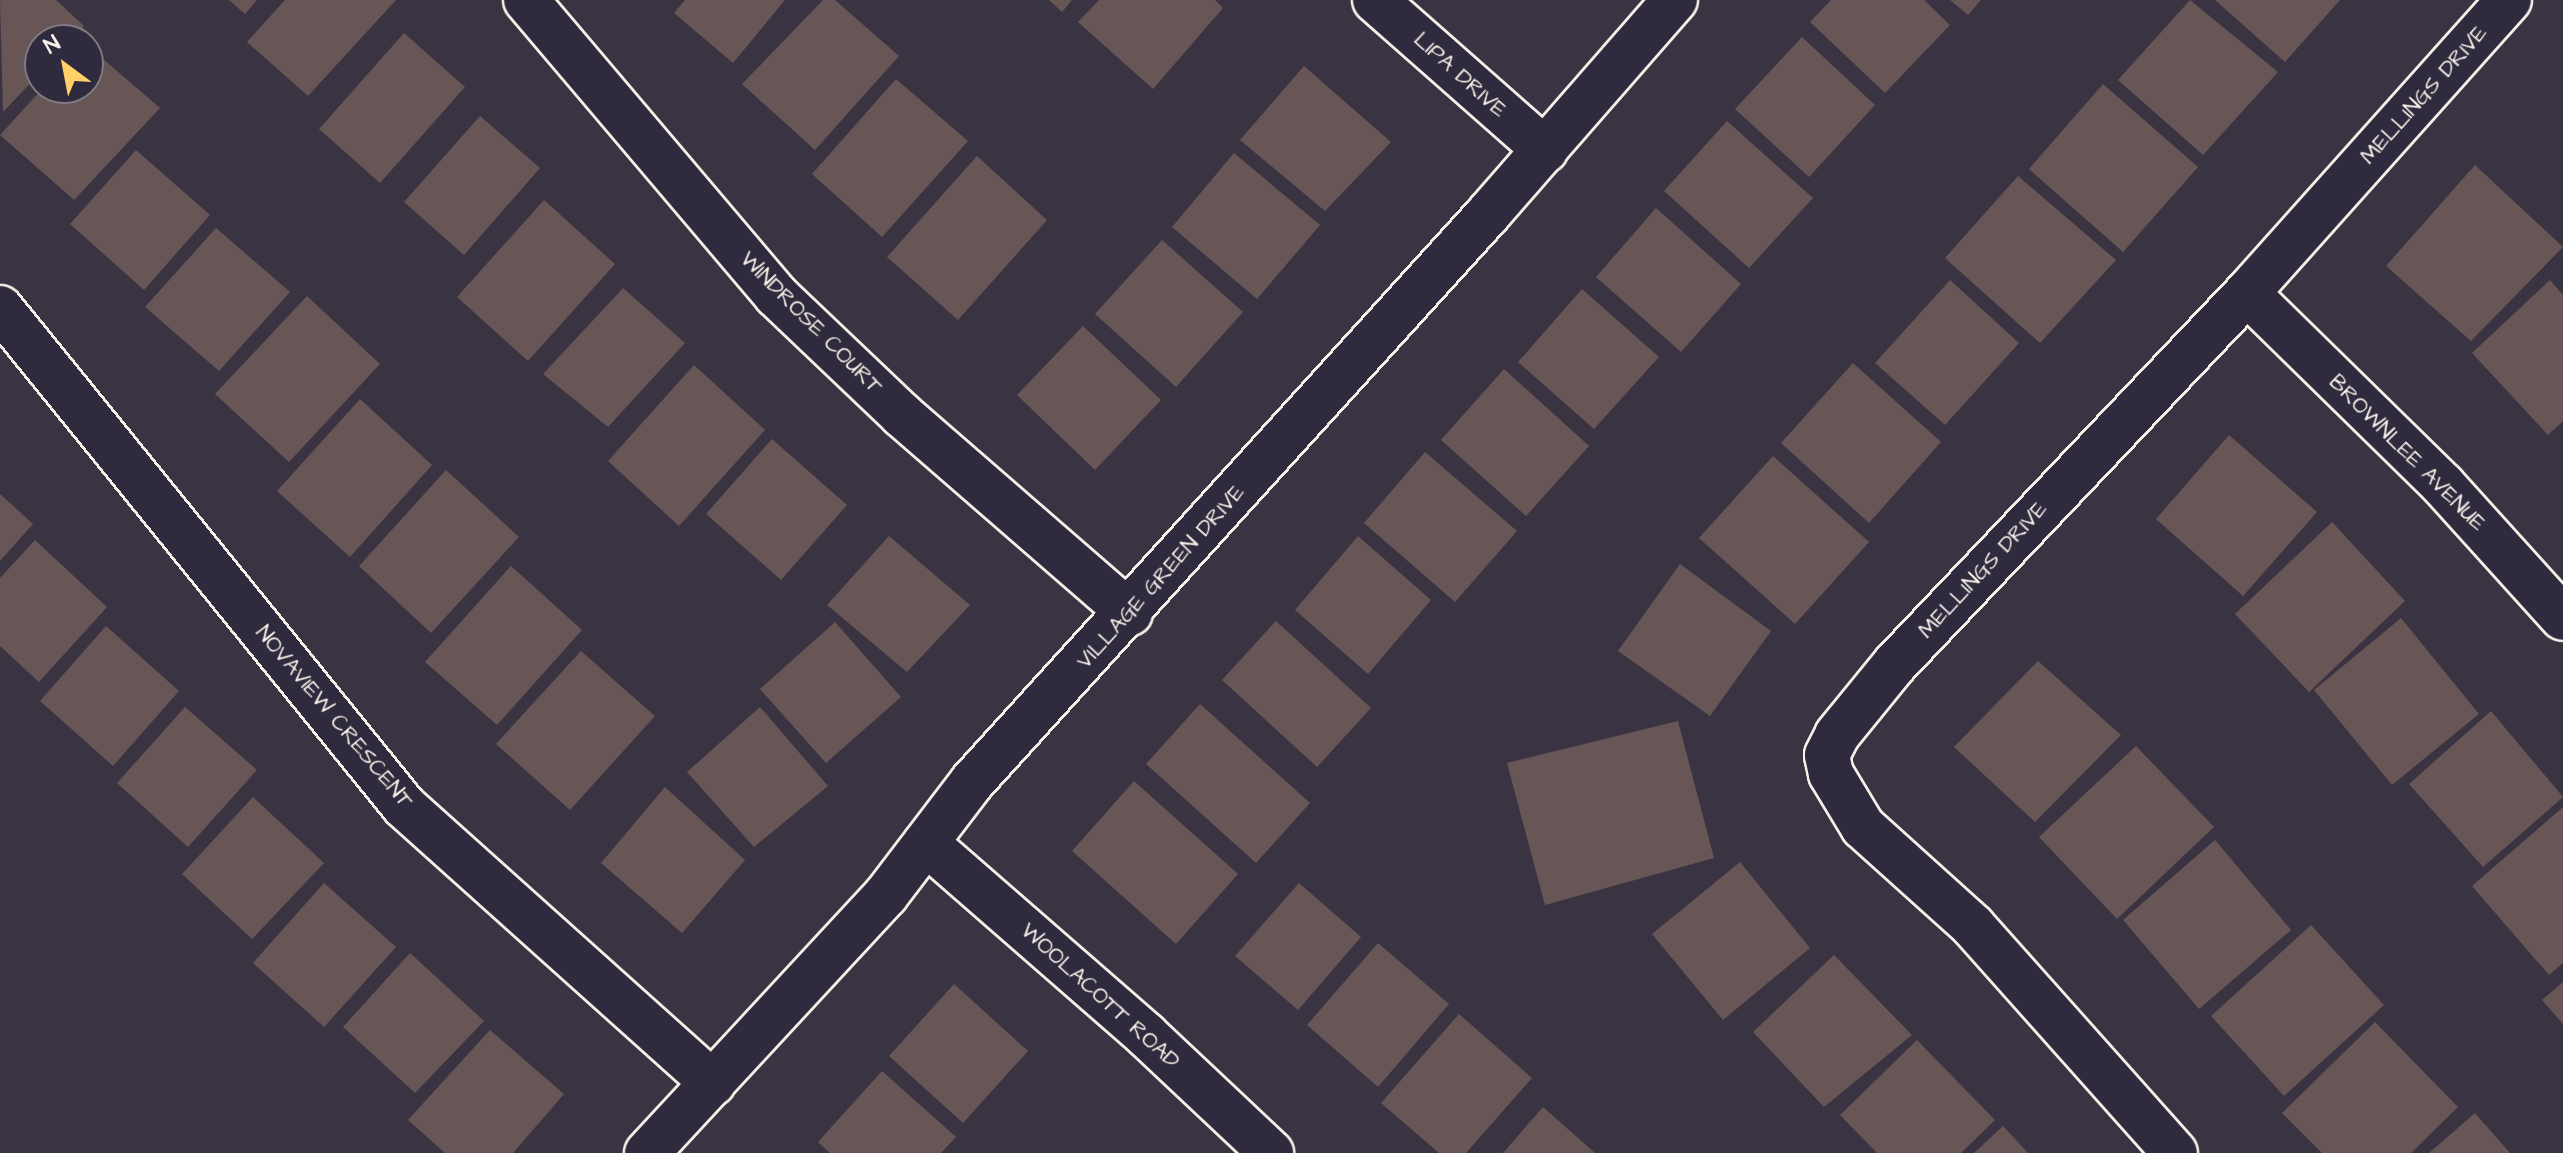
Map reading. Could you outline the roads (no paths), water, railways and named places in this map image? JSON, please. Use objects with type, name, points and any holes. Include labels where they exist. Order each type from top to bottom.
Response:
[{"type":"street","name":"WINDROSE COURT","points":[[526,0],[776,295],[902,415],[1130,613]]},
{"type":"street","name":"LIPA DRIVE","points":[[1375,0],[1545,150]]},
{"type":"street","name":"VILLAGE GREEN DRIVE","points":[[647,1153],[886,895],[972,782],[1130,613],[1545,150],[1675,0]]},
{"type":"street","name":"MELLINGS DRIVE","points":[[2175,1153],[1973,926],[1863,827],[1831,774],[1827,755],[1895,664],[2247,293],[2509,0]]},
{"type":"street","name":"BROWNLEE AVENUE","points":[[2247,293],[2443,485],[2563,618]]},
{"type":"street","name":"NOVAVIEW CRESCENT","points":[[0,308],[404,806],[713,1083]]},
{"type":"street","name":"WOOLACOTT ROAD","points":[[926,843],[1146,1035],[1271,1153]]}]
